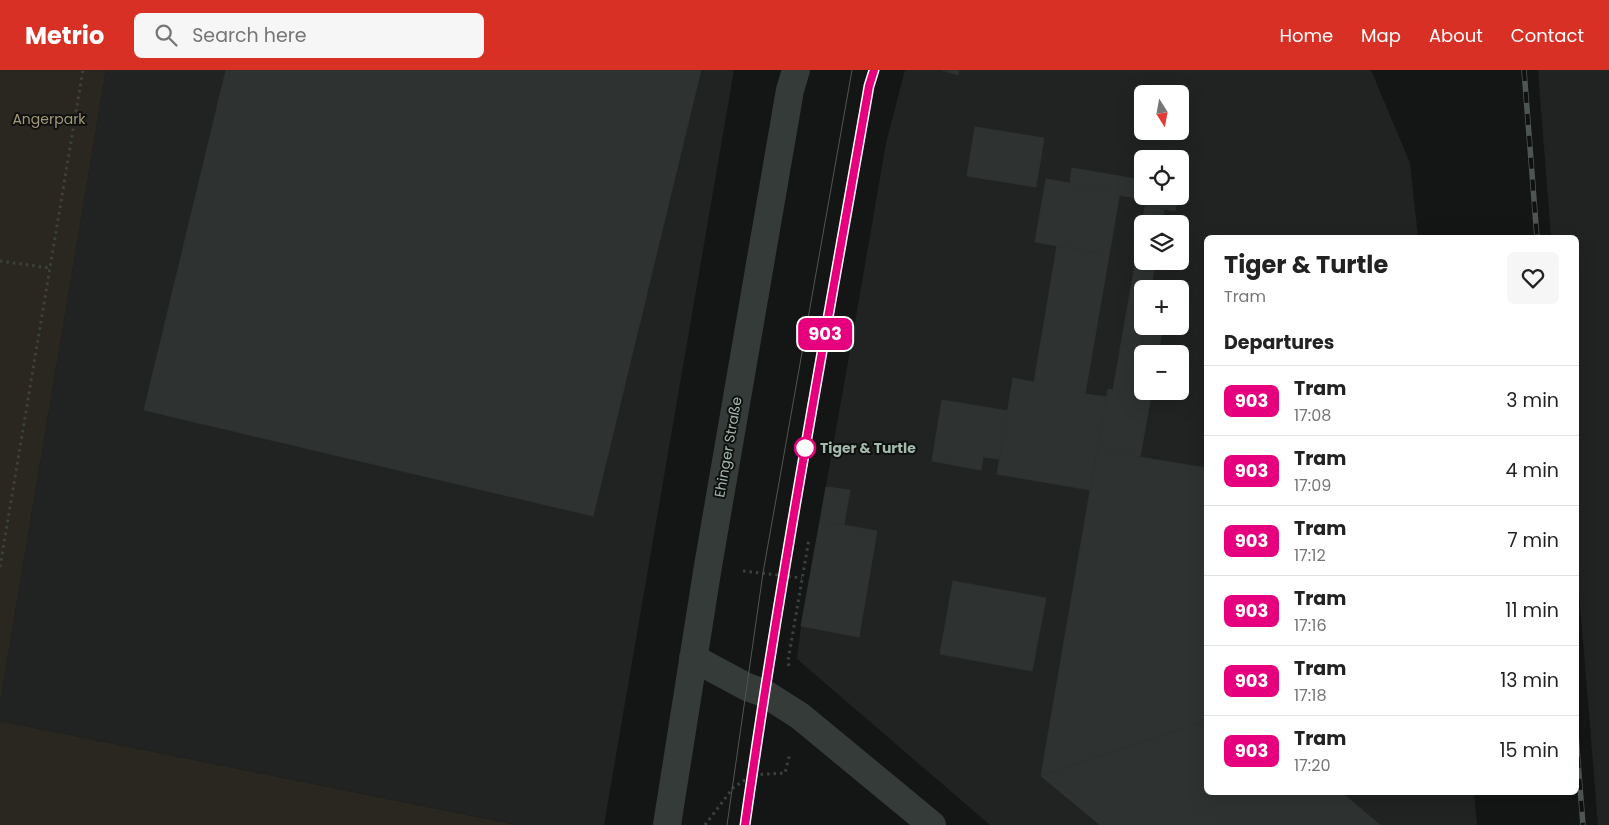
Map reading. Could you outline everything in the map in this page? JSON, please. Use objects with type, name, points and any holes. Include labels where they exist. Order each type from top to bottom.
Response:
[{"type":"street","name":"Ehinger Straße","points":[[667,825],[708,566],[790,90],[796,70]]},
{"type":"street","points":[[693,658],[746,687],[764,693],[800,716],[932,825]]},
{"type":"path","points":[[0,567],[83,70]]},
{"type":"path","points":[[0,261],[50,268]]},
{"type":"path","points":[[705,825],[734,788],[752,775],[785,773],[800,716],[788,661],[808,539]]},
{"type":"path","points":[[708,566],[802,578]]},
{"type":"shaded area","points":[[106,70],[734,70],[604,825],[518,825],[0,721],[0,702]]},
{"type":"shaded area","points":[[905,70],[1371,70],[1410,163],[1418,235],[1204,235],[1204,795],[1474,795],[1477,825],[990,825],[797,659],[801,626],[886,143]]},
{"type":"shaded area","points":[[1538,70],[1609,70],[1609,825],[1598,825],[1579,592],[1579,235],[1551,235]]},
{"type":"green space","name":"Angerpark","points":[[0,70],[106,70],[0,703]]},
{"type":"green space","points":[[0,721],[518,825],[0,825]]},
{"type":"building","points":[[226,70],[701,70],[593,516],[144,410]]},
{"type":"building","points":[[942,70],[959,70],[958,75]]},
{"type":"building","points":[[975,127],[1044,138],[1036,187],[967,176]]},
{"type":"building","points":[[1072,168],[1134,179],[1134,198],[1119,195],[1120,192],[1070,184]]},
{"type":"building","points":[[1046,179],[1120,192],[1109,255],[1035,242]]},
{"type":"building","points":[[1145,205],[1176,205],[1175,211]]},
{"type":"building","points":[[1145,206],[1164,209],[1163,215],[1143,215]]},
{"type":"building","points":[[1057,246],[1109,255],[1085,394],[1107,397],[1090,490],[997,474],[1013,378],[1034,382]]},
{"type":"building","points":[[1134,269],[1154,270],[1152,280],[1134,280],[1134,335],[1143,335],[1141,345],[1134,345],[1133,394],[1113,390]]},
{"type":"building","points":[[1143,335],[1161,335],[1160,345],[1141,345]]},
{"type":"building","points":[[1134,388],[1134,400],[1150,400],[1140,457],[1097,450],[1108,389],[1133,394]]},
{"type":"building","points":[[942,400],[1008,411],[999,459],[983,457],[981,470],[932,461]]},
{"type":"building","points":[[1097,450],[1204,468],[1204,721],[1041,776]]},
{"type":"building","points":[[826,487],[850,490],[844,525],[820,521]]},
{"type":"building","points":[[820,521],[877,531],[859,637],[801,626]]},
{"type":"building","points":[[953,581],[1046,598],[1032,671],[940,654]]},
{"type":"building","points":[[1204,721],[1204,795],[1345,795],[1380,825],[1100,825],[1041,776]]},
{"type":"tram line","points":[[727,825],[763,573],[852,70]]},
{"type":"tram line","points":[[745,825],[764,693],[805,448],[869,86],[874,70]]},
{"type":"tram line","name":"903","points":[[745,825],[764,693],[805,448],[869,86],[874,70]]},
{"type":"railway","points":[[1524,70],[1537,235]]},
{"type":"railway","points":[[1579,774],[1583,825]]},
{"type":"place","name":"Tiger & Turtle","points":[[805,448]]}]
